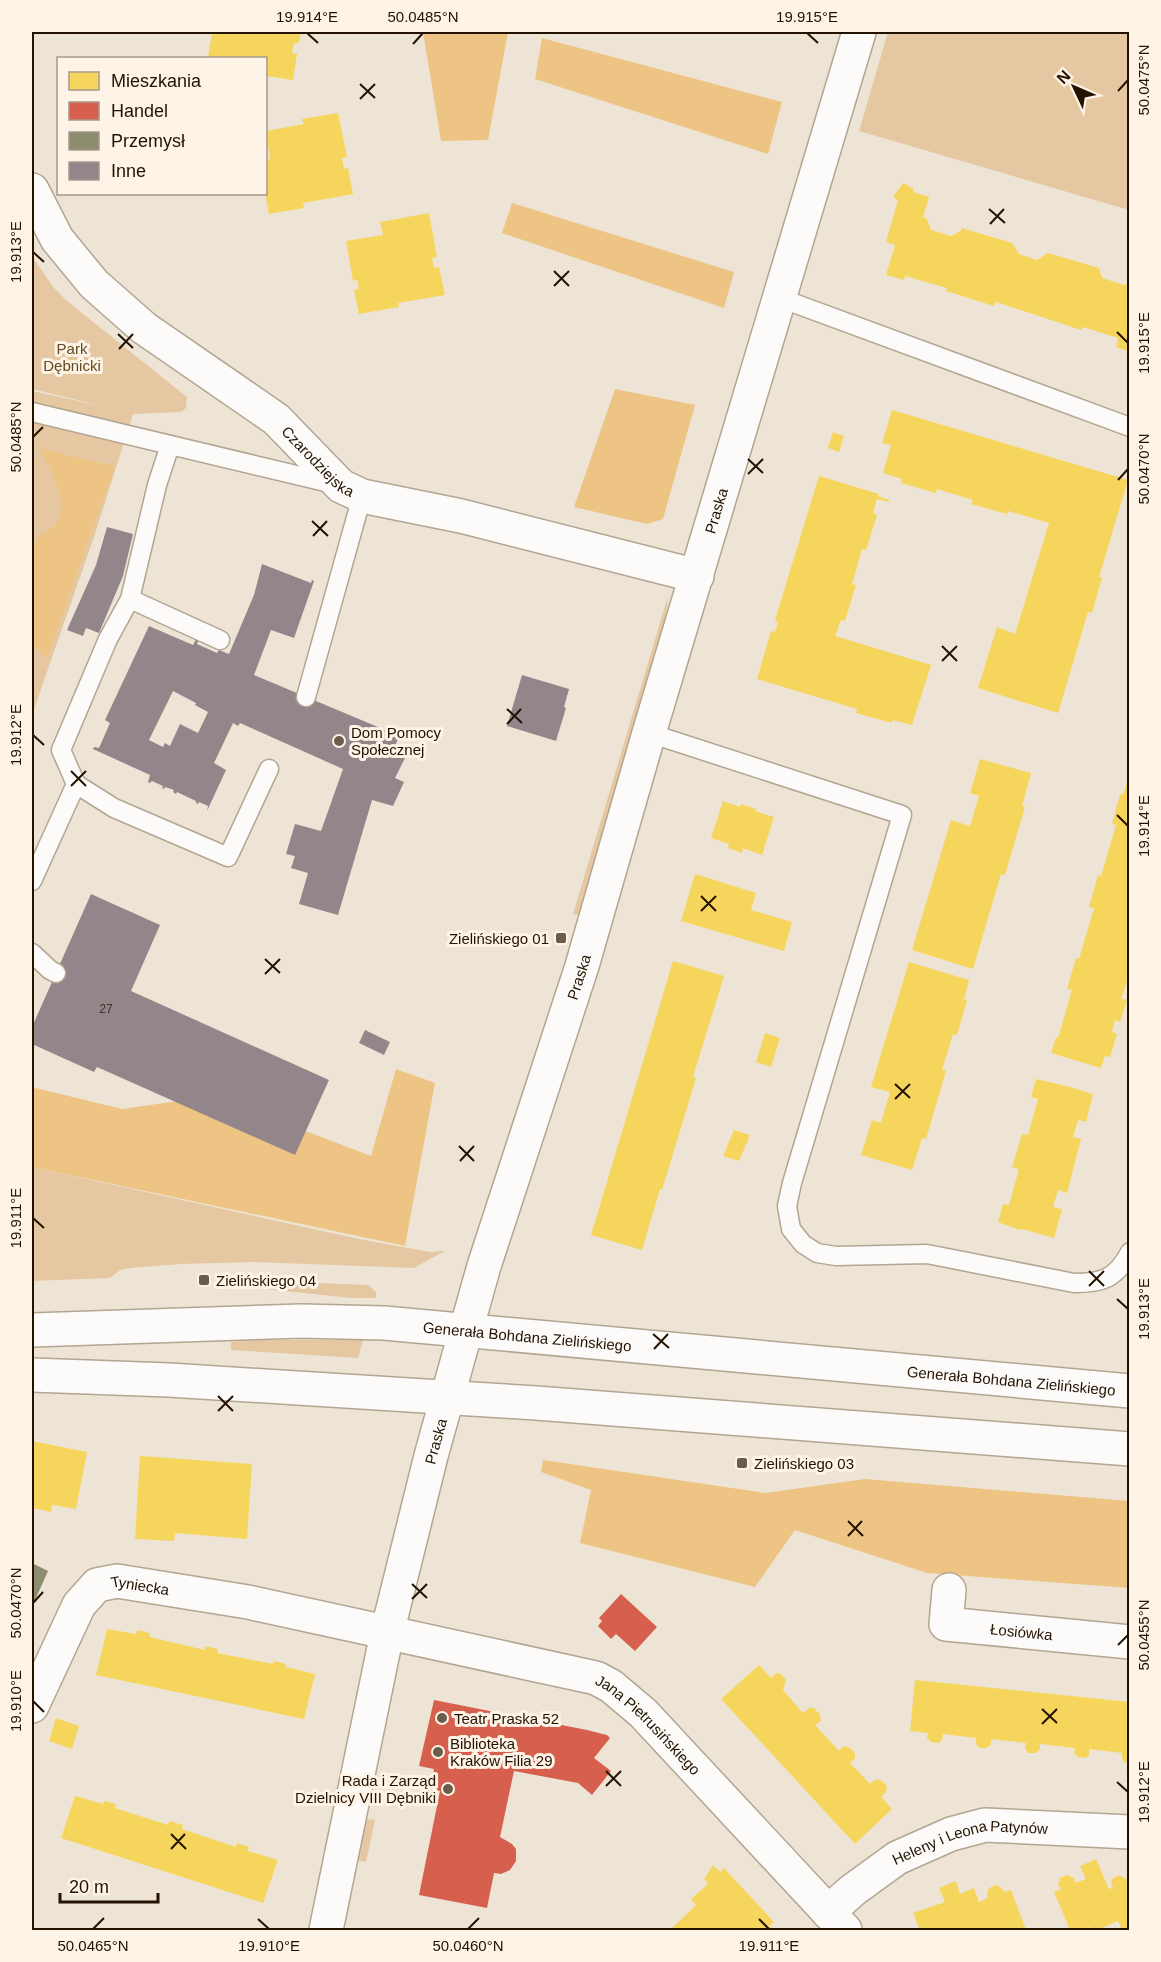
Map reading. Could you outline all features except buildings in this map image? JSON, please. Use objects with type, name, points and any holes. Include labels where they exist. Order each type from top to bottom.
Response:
[{"type":"street","name":"Praska","points":[[326,1930],[387,1633],[431,1456],[466,1330],[484,1266],[582,966],[649,733],[859,32]]},
{"type":"street","name":"Czarodziejska","points":[[32,190],[57,239],[94,284],[144,328],[276,419],[352,491],[461,516],[697,576]]},
{"type":"street","name":"Generała Bohdana Zielińskiego","points":[[32,1330],[301,1321],[384,1323],[1130,1391]]},
{"type":"street","points":[[32,1375],[168,1380],[448,1398],[1130,1449]]},
{"type":"street","name":"Tyniecka","points":[[32,1706],[79,1605],[97,1585],[117,1581],[248,1602],[387,1633]]},
{"type":"street","name":"Łosiówka","points":[[949,1590],[946,1624],[1130,1642]]},
{"type":"street","name":"Jana Pietrusińskiego","points":[[387,1633],[596,1678],[611,1686],[643,1713],[836,1921]]},
{"type":"street","name":"Heleny i Leona Patynów","points":[[836,1921],[853,1890],[897,1858],[951,1834],[985,1825],[1130,1832]]},
{"type":"lane","points":[[780,298],[1130,427]]},
{"type":"lane","points":[[32,412],[352,491],[306,697]]},
{"type":"lane","points":[[170,445],[157,485],[130,599],[108,639],[61,750],[76,784],[114,808],[228,857],[269,769]]},
{"type":"lane","points":[[130,599],[220,640]]},
{"type":"lane","points":[[649,733],[902,815],[792,1183],[788,1206],[791,1229],[802,1244],[816,1253],[836,1256],[927,1254],[1074,1283],[1092,1283],[1111,1277],[1123,1265],[1130,1252]]},
{"type":"lane","points":[[32,881],[76,784]]},
{"type":"lane","points":[[32,953],[56,973]]},
{"type":"green space","points":[[888,32],[1129,32],[1129,210],[859,131]]},
{"type":"green space","name":"Park Dębnicki","points":[[32,256],[54,288],[67,301],[187,397],[186,408],[181,412],[133,414],[95,534],[32,715],[32,391],[107,407],[32,389]]},
{"type":"green space","points":[[668,596],[666,616],[579,915],[573,914]]},
{"type":"green space","points":[[32,1167],[359,1239],[430,1252],[445,1251],[414,1268],[253,1262],[181,1264],[120,1270],[110,1278],[32,1281]]},
{"type":"green space","points":[[267,1281],[368,1285],[376,1292],[376,1298],[351,1298],[266,1289]]},
{"type":"green space","points":[[363,1340],[358,1358],[231,1350],[231,1342]]},
{"type":"green space","points":[[366,1819],[375,1820],[366,1862],[358,1860]]},
{"type":"shaded area","points":[[423,32],[508,32],[488,140],[441,141]]},
{"type":"shaded area","points":[[542,38],[782,102],[768,154],[535,79]]},
{"type":"shaded area","points":[[512,203],[734,272],[724,308],[502,233]]},
{"type":"shaded area","points":[[615,389],[695,405],[663,519],[647,524],[574,507]]},
{"type":"shaded area","points":[[40,449],[115,466],[47,658],[32,644],[32,553],[35,539],[55,525],[60,518],[62,508],[58,487]]},
{"type":"shaded area","points":[[396,1069],[435,1083],[405,1246],[32,1167],[32,1087],[122,1109],[213,1096],[371,1156]]},
{"type":"shaded area","points":[[543,1460],[765,1493],[865,1479],[1129,1501],[1129,1588],[927,1573],[795,1530],[755,1587],[580,1543],[591,1490],[541,1472]]},
{"type":"place","name":"Dom Pomocy Społecznej","points":[[339,741]]},
{"type":"place","name":"Zielińskiego 01","points":[[561,938]]},
{"type":"place","name":"Zielińskiego 04","points":[[204,1280]]},
{"type":"place","name":"Zielińskiego 03","points":[[742,1463]]},
{"type":"place","name":"Teatr Praska 52","points":[[442,1718]]},
{"type":"place","name":"Biblioteka Kraków Filia 29","points":[[438,1752]]},
{"type":"place","name":"Rada i Zarząd Dzielnicy VIII Dębniki","points":[[448,1789]]}]
